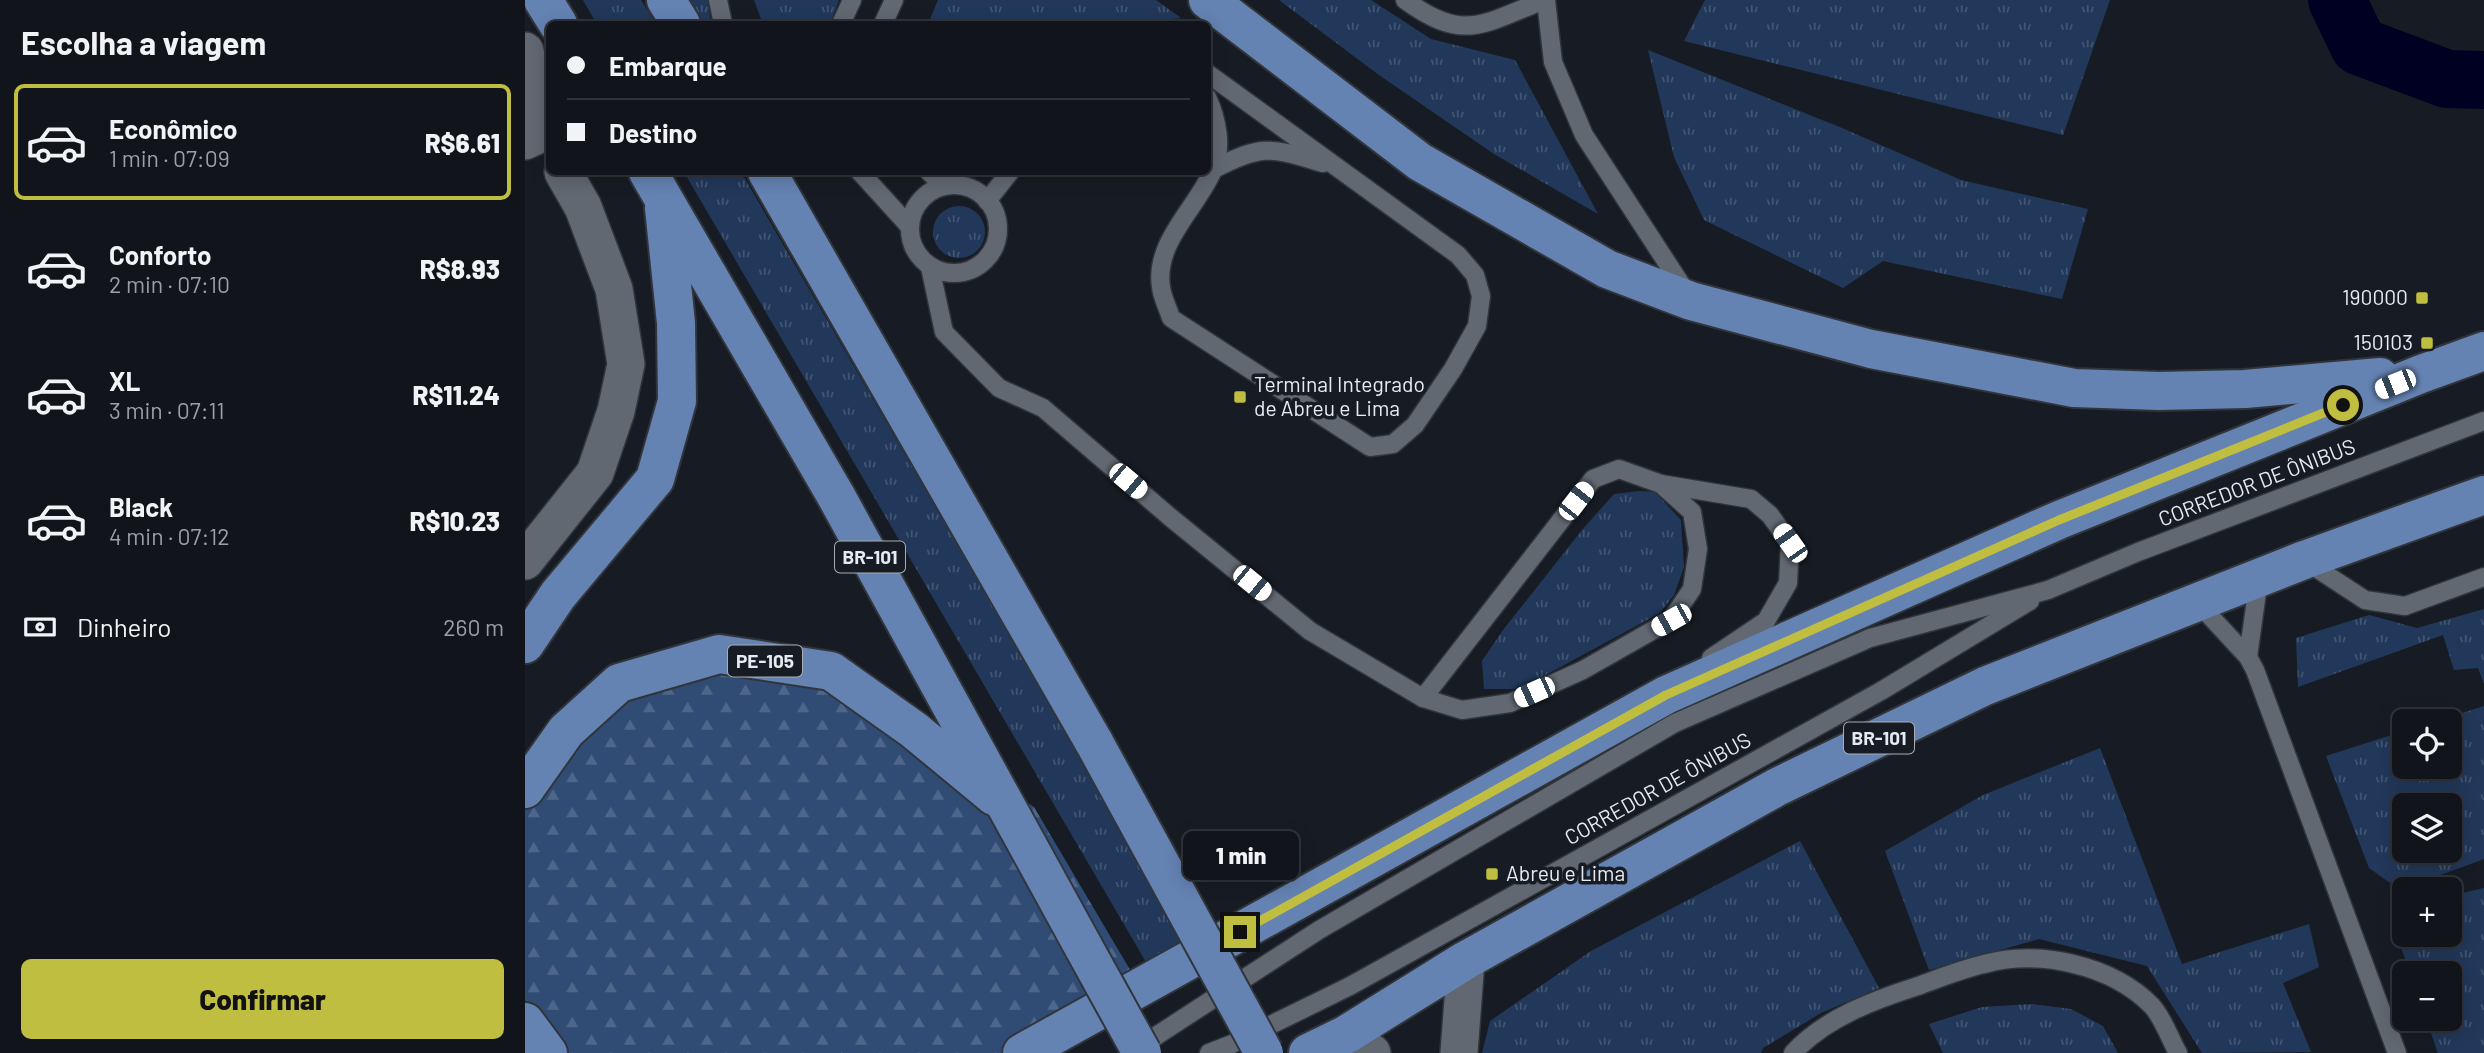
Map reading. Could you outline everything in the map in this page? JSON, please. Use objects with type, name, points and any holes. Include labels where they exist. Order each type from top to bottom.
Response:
[{"type":"highway","points":[[543,0],[556,21]]},
{"type":"highway","points":[[666,0],[679,21]]},
{"type":"highway","points":[[1208,0],[1420,162],[1607,269],[1692,301],[1871,349],[2074,388],[2159,391],[2245,389],[2421,374]]},
{"type":"highway","points":[[769,175],[1095,744],[1264,1053]]},
{"type":"highway","points":[[525,644],[558,595],[655,480],[677,401],[676,323],[656,184]]},
{"type":"highway","name":"BR-101","points":[[656,184],[836,496],[1142,1053]]},
{"type":"highway","points":[[1022,1053],[1678,689],[2059,520],[2484,351]]},
{"type":"highway","name":"BR-101","points":[[1308,1053],[1359,1044],[1467,960],[1777,787],[1985,686],[2304,560],[2484,495]]},
{"type":"highway","name":"PE-105","points":[[525,789],[566,731],[619,683],[719,654],[831,671],[914,730],[1009,808]]},
{"type":"highway","points":[[525,1022],[548,1053]]},
{"type":"street","points":[[525,51],[539,140]]},
{"type":"street","points":[[525,561],[595,473],[617,411],[626,364],[614,289],[583,207],[565,175]]},
{"type":"street","points":[[1459,1053],[1467,960]]},
{"type":"lane","points":[[718,0],[722,21]]},
{"type":"lane","points":[[842,21],[852,0]]},
{"type":"lane","points":[[884,21],[894,0]]},
{"type":"lane","points":[[1405,0],[1427,16],[1448,25],[1476,27],[1545,0],[1553,62],[1584,135],[1692,301]]},
{"type":"lane","points":[[1210,175],[1171,240],[1162,263],[1161,287],[1171,318],[1370,447],[1394,444],[1415,425],[1453,369],[1477,326],[1481,296],[1475,275],[1458,255],[1211,76]]},
{"type":"lane","points":[[1211,106],[1215,114],[1217,140],[1211,174]]},
{"type":"lane","points":[[1214,169],[1259,150],[1279,150],[1337,167]]},
{"type":"lane","points":[[863,175],[910,227]]},
{"type":"lane","points":[[932,175],[944,186]]},
{"type":"lane","points":[[986,201],[1008,175]]},
{"type":"lane","points":[[944,186],[971,189],[992,208],[997,222],[993,249],[984,261],[972,269],[958,273],[930,267],[919,257],[912,244],[912,215],[919,202],[930,192],[944,186]]},
{"type":"lane","points":[[930,267],[944,332],[999,388],[1043,408],[1170,517],[1310,631],[1423,698],[1462,710],[1510,703],[1583,670],[1671,620],[1692,589],[1698,549],[1692,512],[1661,484]]},
{"type":"lane","name":"CORREDOR DE ÔNIBUS","points":[[1130,1053],[1319,930],[1675,723],[1870,638],[2048,590],[2138,552],[2484,421]]},
{"type":"lane","points":[[1423,698],[1593,479],[1619,469],[1661,484],[1751,499],[1770,515],[1790,543],[1788,583],[1766,621],[1626,716]]},
{"type":"lane","points":[[2304,560],[2365,600],[2405,606],[2484,577]]},
{"type":"lane","points":[[2248,657],[2259,578]]},
{"type":"lane","name":"CORREDOR DE ÔNIBUS","points":[[1209,1053],[1350,986],[1881,691],[2048,590]]},
{"type":"lane","points":[[2197,602],[2248,657],[2397,1053]]},
{"type":"lane","points":[[1793,1053],[1805,1040],[1868,1002],[1986,963],[2042,957],[2095,970],[2127,984],[2154,1008],[2178,1053]]},
{"type":"green space","points":[[583,0],[641,0],[654,21],[595,21]]},
{"type":"green space","points":[[686,0],[708,0],[711,21],[698,21]]},
{"type":"green space","points":[[754,0],[839,0],[831,21],[762,21]]},
{"type":"green space","points":[[938,0],[1156,0],[1181,18],[1152,21],[929,21]]},
{"type":"green space","points":[[1279,0],[1371,0],[1431,39],[1515,60],[1598,214],[1494,154],[1379,75]]},
{"type":"green space","points":[[1705,0],[2110,0],[2063,135],[1684,41]]},
{"type":"green space","points":[[1648,50],[1842,128],[1961,180],[2088,209],[2062,299],[1883,261],[1843,288],[1704,220],[1674,157]]},
{"type":"green space","points":[[686,175],[743,175],[1051,706],[1182,941],[1146,962]]},
{"type":"green space","points":[[959,206],[969,208],[977,214],[983,222],[983,242],[977,250],[969,256],[959,258],[949,256],[941,250],[935,242],[933,232],[935,222],[941,214],[949,208]]},
{"type":"green space","points":[[1655,492],[1681,520],[1684,567],[1674,595],[1660,613],[1520,689],[1484,689],[1482,661],[1503,630],[1614,494]]},
{"type":"green space","points":[[2484,609],[2484,684],[2478,668],[2454,670],[2443,635],[2298,687],[2296,638],[2369,615],[2417,628]]},
{"type":"green space","points":[[719,654],[831,671],[914,730],[1034,807],[1136,980],[1040,1053],[548,1053],[525,1022],[525,789],[566,731]]},
{"type":"green space","points":[[2484,706],[2484,859],[2435,877],[2392,877],[2392,884],[2369,868],[2326,756],[2392,735],[2392,779],[2462,779],[2462,713]]},
{"type":"green space","points":[[2100,748],[2182,964],[2309,924],[2319,967],[2283,983],[2311,1052],[2202,1053],[2147,966],[2039,939],[1929,970],[1885,851],[1983,795]]},
{"type":"green space","points":[[1800,841],[1879,988],[1821,1013],[1763,1048],[1761,1053],[1482,1053],[1490,1021],[1591,951]]},
{"type":"green space","points":[[2484,888],[2484,1053],[2438,1053],[2430,1031],[2462,1031],[2462,961],[2406,961],[2401,947],[2462,947],[2462,893]]},
{"type":"green space","points":[[2032,1004],[2071,1009],[2103,1026],[2118,1053],[1943,1053],[1929,1024],[1982,1007]]},
{"type":"waterway","points":[[2337,0],[2359,46],[2447,79],[2484,80]]},
{"type":"place","name":"190000","points":[[2422,298]]},
{"type":"place","name":"150103","points":[[2427,343]]},
{"type":"place","name":"Terminal Integrado de Abreu e Lima","points":[[1240,397]]},
{"type":"place","name":"Abreu e Lima","points":[[1492,874]]},
{"type":"route","points":[[1240,932],[1666,695],[2059,520],[2343,405]]}]
